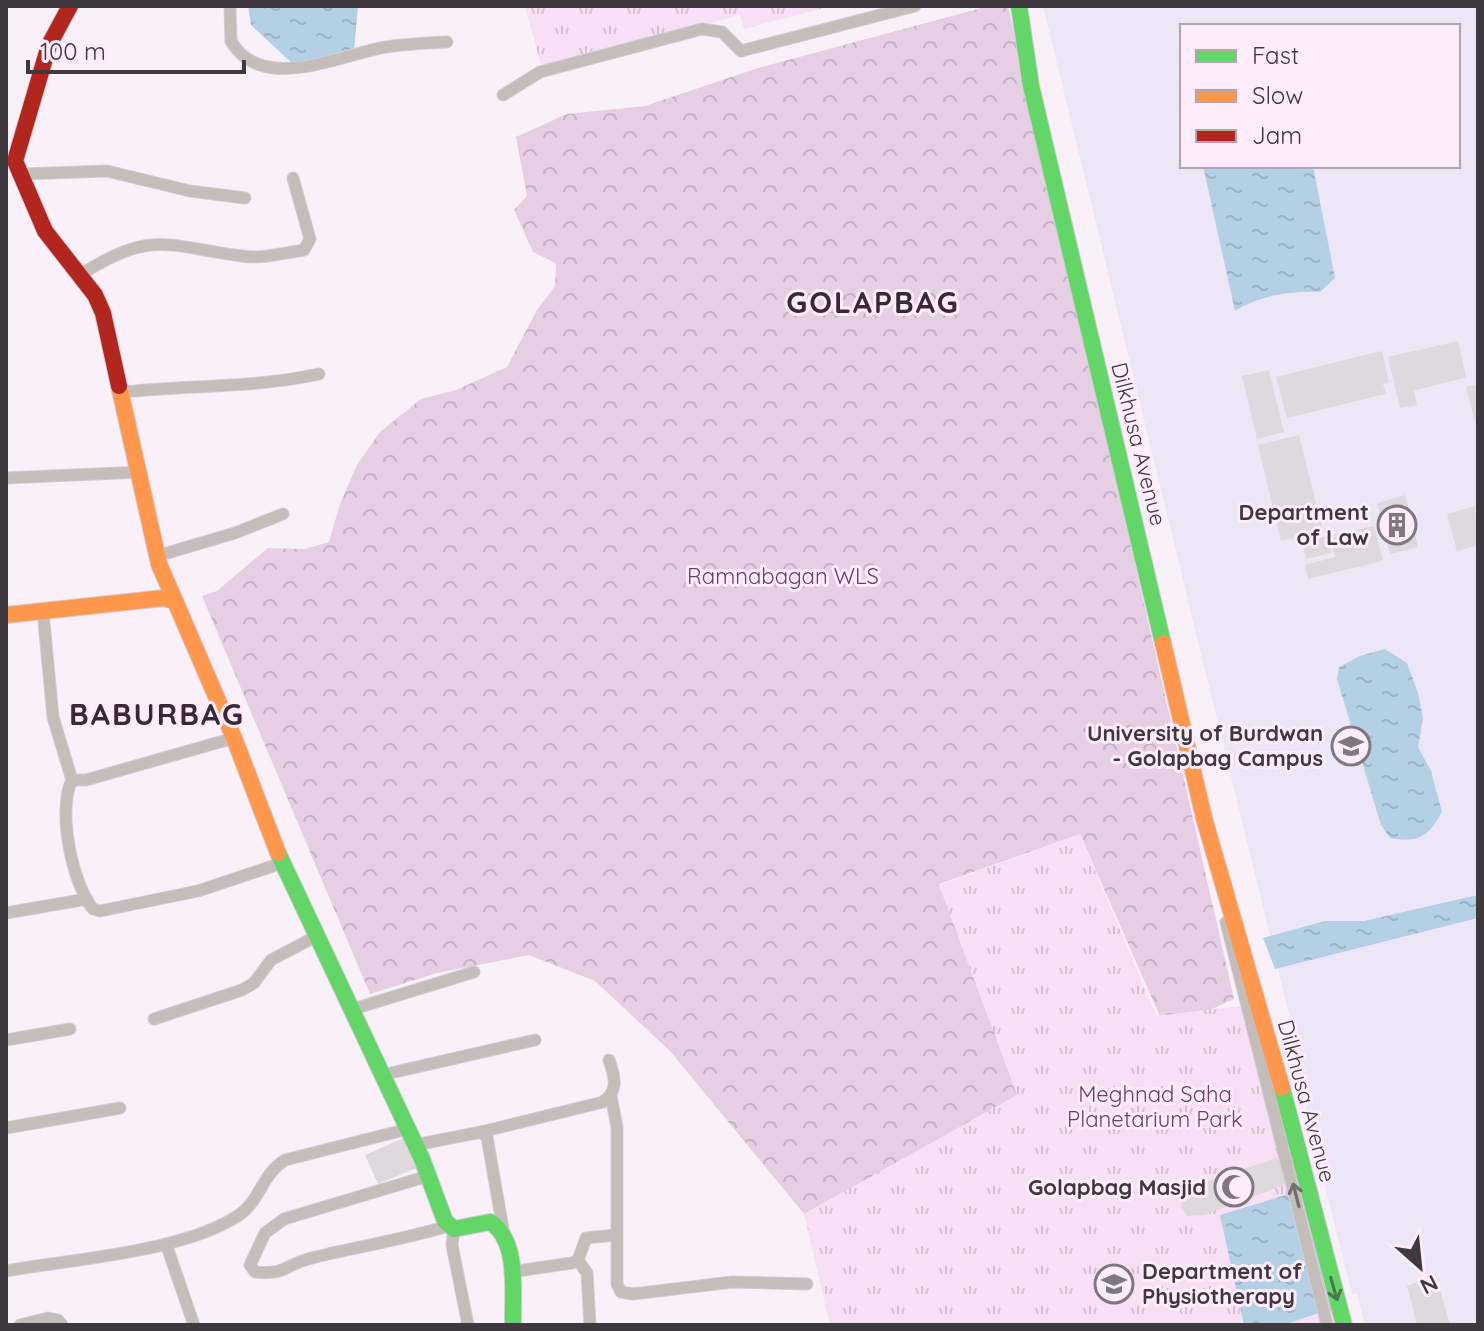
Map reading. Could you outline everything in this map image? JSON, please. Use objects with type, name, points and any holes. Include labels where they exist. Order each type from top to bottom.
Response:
[{"type":"street","points":[[70,6],[49,45],[14,166],[45,231],[80,275],[103,313],[124,392],[164,580],[234,738],[282,863],[408,1129],[451,1228],[468,1325]]},
{"type":"street","points":[[230,6],[231,41],[255,63],[302,68],[383,47],[447,42]]},
{"type":"street","points":[[503,95],[540,72],[702,29],[722,32],[741,51],[915,6]]},
{"type":"street","name":"Dilkhusa Avenue","points":[[1019,6],[1031,86],[1224,890],[1230,901],[1269,1063],[1327,1325]]},
{"type":"street","points":[[14,166],[107,171],[190,191],[245,198]]},
{"type":"street","points":[[80,275],[106,258],[153,244],[177,242],[244,256],[304,250],[310,239],[293,178]]},
{"type":"street","points":[[124,392],[194,385],[248,386],[319,374]]},
{"type":"street","points":[[6,478],[83,477],[141,472]]},
{"type":"street","points":[[157,556],[235,533],[283,514]]},
{"type":"street","points":[[6,615],[153,599],[175,601]]},
{"type":"street","points":[[43,612],[53,717],[72,780],[65,796],[64,824],[87,899],[93,909],[100,911],[155,902],[282,863]]},
{"type":"street","points":[[72,780],[86,780],[234,738]]},
{"type":"street","points":[[6,913],[87,899]]},
{"type":"street","points":[[154,1019],[242,990],[254,983],[271,960],[315,937]]},
{"type":"street","points":[[350,1010],[474,972]]},
{"type":"street","points":[[6,1040],[70,1029]]},
{"type":"street","points":[[382,1075],[535,1040]]},
{"type":"street","points":[[415,1145],[603,1102],[611,1096],[616,1084],[609,1060]]},
{"type":"street","name":"Dilkhusa Avenue","points":[[1269,1063],[1344,1325]]},
{"type":"street","points":[[611,1096],[617,1127],[617,1284],[626,1294],[732,1282],[807,1284]]},
{"type":"street","points":[[6,1128],[120,1108]]},
{"type":"street","points":[[6,1271],[166,1244],[242,1213],[252,1205],[274,1167],[285,1160],[408,1129]]},
{"type":"street","points":[[481,1132],[491,1147],[503,1229],[509,1242],[513,1325]]},
{"type":"street","points":[[428,1176],[284,1219],[265,1233],[250,1265],[255,1272],[275,1274],[308,1259],[451,1228],[490,1222],[503,1229]]},
{"type":"street","points":[[578,1260],[586,1238],[616,1235]]},
{"type":"street","points":[[166,1244],[194,1325]]},
{"type":"street","points":[[510,1272],[578,1260]]},
{"type":"street","points":[[578,1260],[587,1273],[590,1325]]},
{"type":"street","points":[[20,1325],[48,1318],[58,1320],[62,1325]]},
{"type":"shaded area","name":"University of Burdwan - Golapbag Campus","points":[[1043,6],[1478,6],[1478,1325],[1365,1325],[1357,1294],[1352,1295],[1304,1102],[1310,1100]]},
{"type":"green space","points":[[525,6],[832,6],[744,29],[740,15],[542,69]]},
{"type":"green space","name":"Ramnabagan WLS","points":[[989,6],[1008,6],[1234,999],[1166,1030],[1080,834],[939,884],[1018,1095],[804,1214],[671,1052],[595,981],[529,955],[437,973],[370,994],[202,596],[217,591],[268,548],[305,549],[329,542],[340,504],[357,465],[380,432],[421,399],[456,390],[507,367],[537,310],[555,286],[556,263],[533,252],[514,210],[527,196],[516,137],[567,114],[645,106],[758,68]]},
{"type":"green space","name":"Meghnad Saha Planetarium Park","points":[[1080,834],[1156,1016],[1240,1006],[1339,1325],[830,1325],[804,1214],[1017,1095],[939,885]]},
{"type":"water","points":[[248,6],[358,6],[354,52],[297,68],[251,25]]},
{"type":"water","points":[[1203,168],[1313,168],[1335,278],[1320,292],[1276,295],[1235,311]]},
{"type":"water","points":[[1385,649],[1407,663],[1418,693],[1423,718],[1418,747],[1431,771],[1442,812],[1427,833],[1416,839],[1390,838],[1381,825],[1337,679],[1339,667],[1360,656]]},
{"type":"water","points":[[1478,895],[1478,918],[1275,969],[1263,938],[1325,921],[1364,921]]},
{"type":"water","points":[[1302,1190],[1331,1309],[1283,1325],[1244,1325],[1220,1215]]},
{"type":"building","points":[[1458,341],[1466,377],[1414,391],[1417,405],[1400,408],[1388,357]]},
{"type":"building","points":[[1382,351],[1389,383],[1383,384],[1386,394],[1287,418],[1276,377]]},
{"type":"building","points":[[1269,370],[1284,432],[1257,439],[1242,376]]},
{"type":"building","points":[[1478,384],[1478,429],[1477,430],[1466,387]]},
{"type":"building","points":[[1299,435],[1323,531],[1281,541],[1258,445]]},
{"type":"building","name":"Department of Law","points":[[1405,495],[1418,547],[1390,554],[1377,503]]},
{"type":"building","points":[[1475,506],[1478,545],[1457,551],[1447,514]]},
{"type":"building","points":[[1374,526],[1383,561],[1308,579],[1305,565],[1335,557],[1330,536]]},
{"type":"building","points":[[1327,536],[1331,553],[1306,559],[1302,542]]},
{"type":"building","points":[[404,1138],[417,1168],[378,1184],[365,1155]]},
{"type":"building","name":"Golapbag Masjid","points":[[1285,1155],[1289,1183],[1204,1215],[1187,1216],[1181,1207],[1179,1191]]},
{"type":"building","points":[[1436,1275],[1450,1325],[1417,1325],[1407,1286]]},
{"type":"traffic: fast","points":[[1019,6],[1031,86],[1163,643]]},
{"type":"traffic: fast","points":[[278,853],[422,1159],[445,1221],[454,1229],[490,1222],[506,1242],[512,1269],[513,1325]]},
{"type":"traffic: fast","points":[[1282,1088],[1344,1325]]},
{"type":"traffic: slow","points":[[119,386],[159,564],[175,601]]},
{"type":"traffic: slow","points":[[6,615],[164,598],[175,601],[234,738],[278,853]]},
{"type":"traffic: slow","points":[[1163,643],[1204,818],[1282,1088]]},
{"type":"traffic: jam","points":[[70,6],[49,45],[15,161],[45,231],[95,295],[103,313],[119,386]]},
{"type":"place","name":"Department of Law","points":[[1397,525]]},
{"type":"place","name":"University of Burdwan - Golapbag Campus","points":[[1351,746]]},
{"type":"place","name":"Golapbag Masjid","points":[[1234,1187]]},
{"type":"place","name":"Department of Physiotherapy","points":[[1114,1284]]},
{"type":"district","name":"GOLAPBAG","points":[[873,303]]},
{"type":"district","name":"BABURBAG","points":[[157,715]]}]
